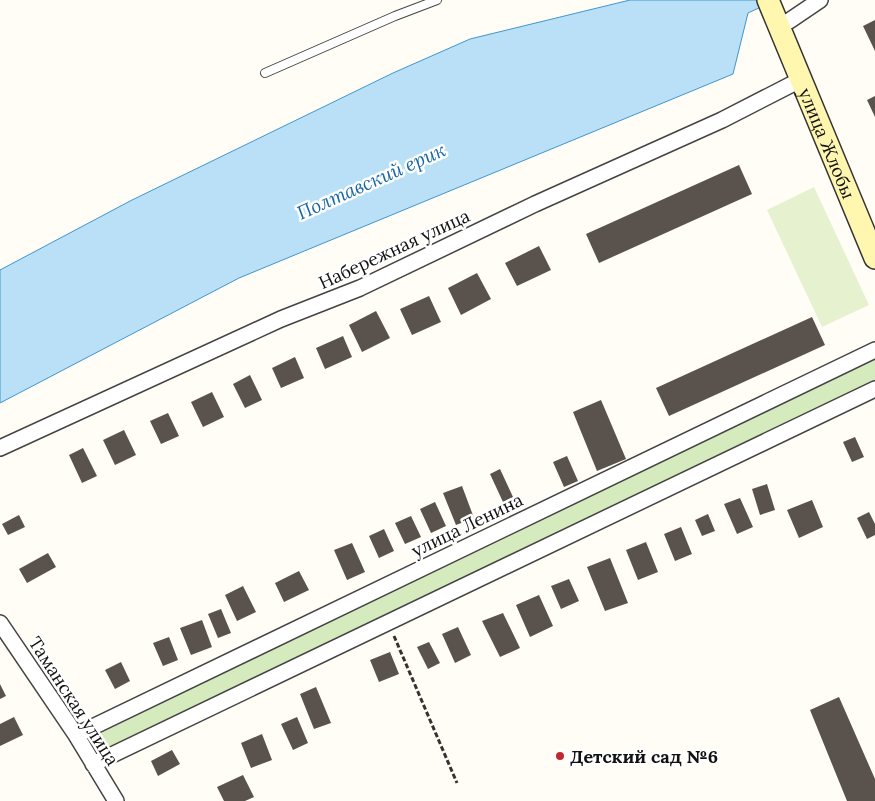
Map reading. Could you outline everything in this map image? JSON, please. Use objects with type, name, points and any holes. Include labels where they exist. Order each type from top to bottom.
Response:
[{"type":"street","name":"улица Жлобы","points":[[768,0],[784,24],[802,79],[874,249]]},
{"type":"street","points":[[784,24],[820,0]]},
{"type":"street","name":"Набережная улица","points":[[0,448],[282,319],[360,288],[535,204],[722,120],[802,79]]},
{"type":"street","name":"улица Ленина","points":[[76,735],[875,350]]},
{"type":"street","points":[[93,764],[875,389]]},
{"type":"street","name":"Таманская улица","points":[[0,623],[76,735],[116,801]]},
{"type":"lane","points":[[265,73],[437,0]]},
{"type":"path","points":[[388,621],[457,783]]},
{"type":"green space","points":[[814,187],[869,305],[822,327],[767,210]]},
{"type":"green space","points":[[875,352],[875,395],[94,758],[80,736]]},
{"type":"water","name":"Полтавский ерик","points":[[630,0],[776,0],[748,13],[733,74],[239,278],[0,403],[0,270],[132,200],[393,73],[470,39]]},
{"type":"building","points":[[875,20],[875,51],[863,26]]},
{"type":"building","points":[[875,96],[875,117],[867,100]]},
{"type":"building","points":[[739,165],[752,194],[599,263],[586,234]]},
{"type":"building","points":[[539,246],[551,270],[517,286],[505,263]]},
{"type":"building","points":[[477,273],[491,299],[461,315],[448,288]]},
{"type":"building","points":[[429,296],[441,322],[412,335],[400,309]]},
{"type":"building","points":[[376,311],[390,338],[362,352],[349,325]]},
{"type":"building","points":[[812,317],[825,345],[669,416],[656,388]]},
{"type":"building","points":[[343,336],[352,357],[325,369],[316,348]]},
{"type":"building","points":[[295,357],[304,378],[281,388],[272,368]]},
{"type":"building","points":[[250,375],[262,400],[245,408],[233,384]]},
{"type":"building","points":[[212,392],[224,417],[203,427],[191,402]]},
{"type":"building","points":[[601,400],[626,459],[597,471],[573,412]]},
{"type":"building","points":[[168,413],[179,436],[161,444],[150,421]]},
{"type":"building","points":[[124,430],[136,455],[115,465],[103,440]]},
{"type":"building","points":[[855,437],[864,457],[852,462],[843,442]]},
{"type":"building","points":[[83,448],[97,476],[82,483],[69,455]]},
{"type":"building","points":[[567,456],[578,481],[564,487],[553,462]]},
{"type":"building","points":[[500,469],[513,497],[503,502],[490,474]]},
{"type":"building","points":[[767,484],[775,510],[760,515],[752,489]]},
{"type":"building","points":[[462,486],[474,518],[456,525],[443,493]]},
{"type":"building","points":[[740,498],[753,527],[737,534],[724,504]]},
{"type":"building","points":[[812,500],[823,527],[799,538],[787,510]]},
{"type":"building","points":[[435,502],[446,526],[431,533],[420,509]]},
{"type":"building","points":[[869,512],[875,524],[875,535],[867,539],[857,518]]},
{"type":"building","points":[[708,514],[715,531],[702,536],[695,520]]},
{"type":"building","points":[[19,515],[25,527],[8,535],[2,524]]},
{"type":"building","points":[[411,516],[421,537],[405,544],[395,523]]},
{"type":"building","points":[[681,527],[692,554],[675,561],[664,534]]},
{"type":"building","points":[[384,529],[394,551],[379,558],[369,536]]},
{"type":"building","points":[[646,542],[658,572],[638,580],[626,550]]},
{"type":"building","points":[[352,543],[365,572],[347,580],[334,550]]},
{"type":"building","points":[[48,553],[56,567],[27,583],[19,569]]},
{"type":"building","points":[[610,558],[628,603],[605,611],[587,567]]},
{"type":"building","points":[[299,571],[309,590],[284,602],[275,583]]},
{"type":"building","points":[[569,579],[579,601],[561,609],[551,586]]},
{"type":"building","points":[[243,586],[256,612],[237,621],[225,595]]},
{"type":"building","points":[[539,595],[553,626],[530,637],[516,605]]},
{"type":"building","points":[[221,609],[231,633],[218,638],[208,614]]},
{"type":"building","points":[[503,613],[520,648],[500,657],[482,621]]},
{"type":"building","points":[[202,620],[212,647],[191,655],[180,628]]},
{"type":"building","points":[[458,627],[471,655],[455,663],[442,634]]},
{"type":"building","points":[[169,637],[178,660],[163,666],[153,643]]},
{"type":"building","points":[[429,642],[440,663],[428,669],[417,647]]},
{"type":"building","points":[[390,652],[399,674],[379,682],[370,660]]},
{"type":"building","points":[[121,662],[130,681],[115,689],[105,670]]},
{"type":"building","points":[[0,684],[6,696],[0,699]]},
{"type":"building","points":[[316,687],[331,723],[314,729],[300,694]]},
{"type":"building","points":[[839,697],[875,779],[875,801],[847,801],[810,710]]},
{"type":"building","points":[[14,717],[23,735],[0,746],[0,724]]},
{"type":"building","points":[[297,717],[308,743],[293,750],[281,724]]},
{"type":"building","points":[[262,734],[272,760],[251,768],[241,743]]},
{"type":"building","points":[[172,750],[180,764],[158,776],[151,761]]},
{"type":"building","points":[[243,775],[254,797],[245,801],[224,801],[217,787]]},
{"type":"place","name":"Детский сад №6","points":[[560,756]]}]
